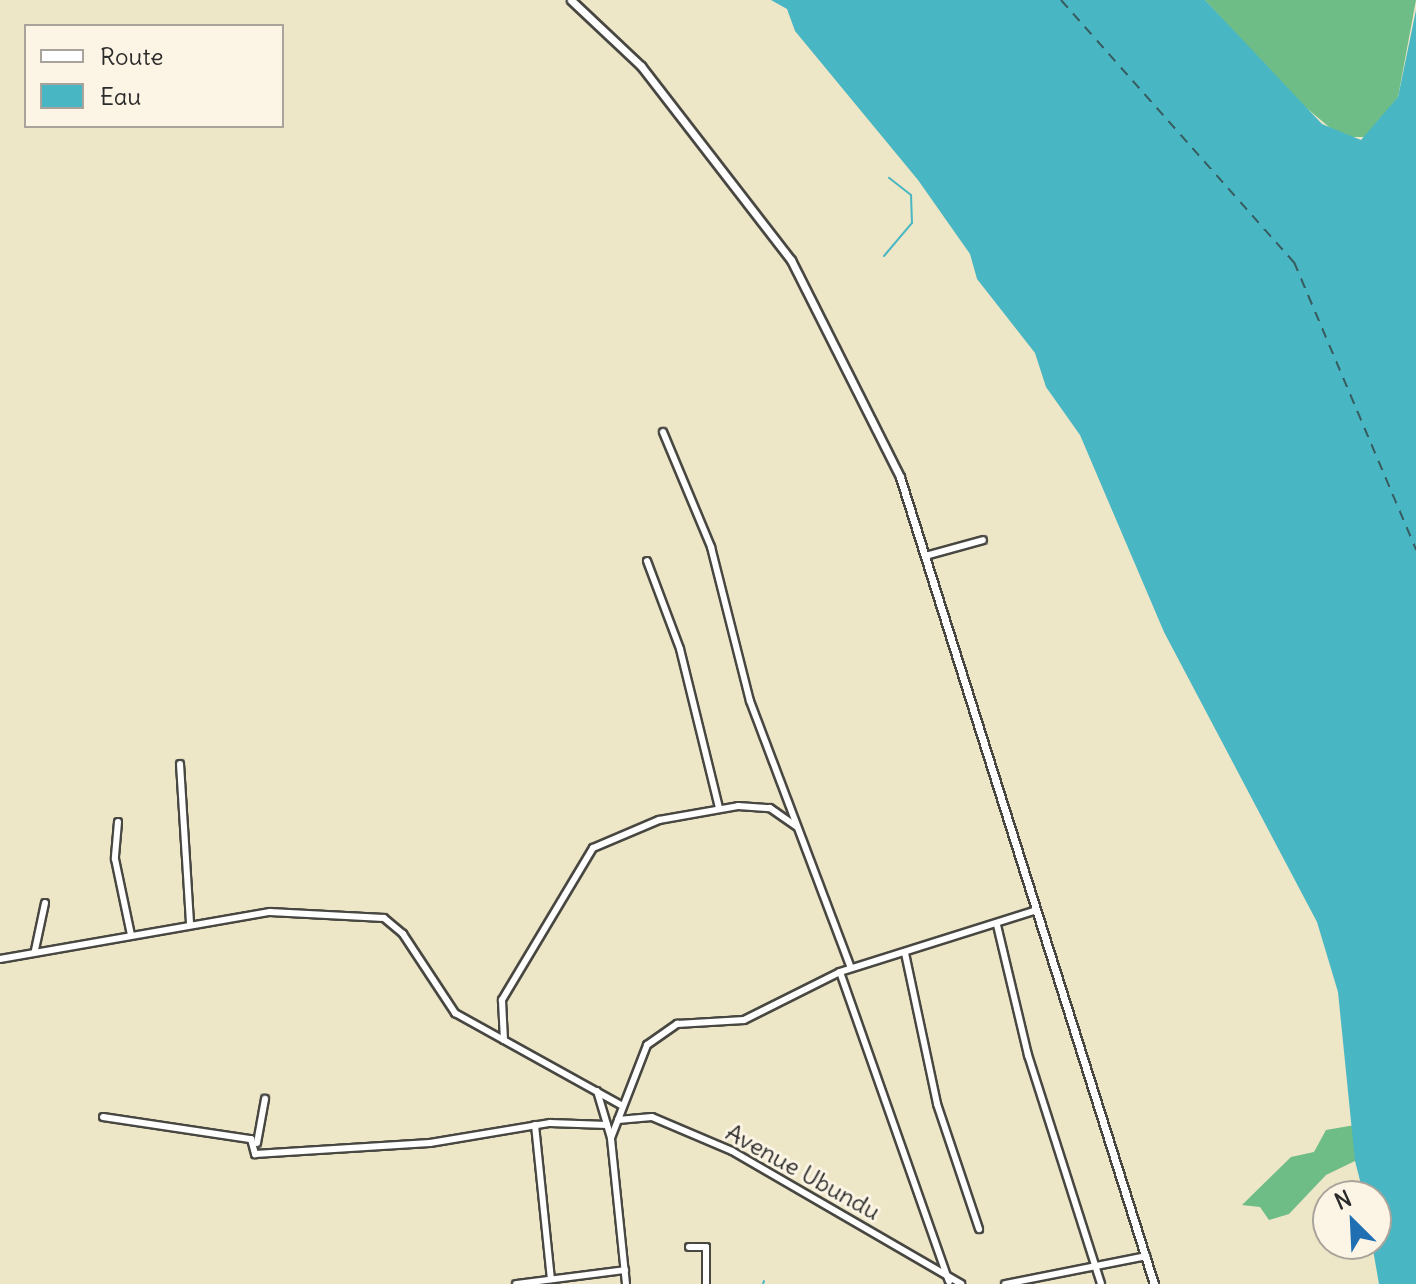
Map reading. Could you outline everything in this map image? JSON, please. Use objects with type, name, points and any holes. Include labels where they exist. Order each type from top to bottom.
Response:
[{"type":"street","points":[[571,0],[641,66],[791,260],[900,477],[1034,911],[1154,1284]]},
{"type":"street","points":[[663,432],[711,547],[750,701],[851,968]]},
{"type":"street","points":[[925,556],[983,540]]},
{"type":"street","points":[[647,561],[680,649],[719,808]]},
{"type":"street","points":[[180,764],[190,925]]},
{"type":"street","points":[[504,1040],[502,1000],[593,848],[659,820],[719,808],[770,808],[799,829]]},
{"type":"street","points":[[118,822],[115,859],[131,935]]},
{"type":"street","points":[[35,950],[45,903]]},
{"type":"street","points":[[0,959],[35,950],[285,911],[384,918],[403,934],[450,1008],[623,1106]]},
{"type":"street","points":[[611,1138],[647,1045],[662,1031],[692,1020],[744,1020],[840,972],[1034,911]]},
{"type":"street","points":[[997,925],[1026,1050],[1101,1284]]},
{"type":"street","points":[[905,953],[937,1104],[979,1229]]},
{"type":"street","points":[[840,972],[950,1283]]},
{"type":"street","points":[[597,1091],[611,1138],[626,1284]]},
{"type":"street","points":[[265,1099],[255,1154],[322,1153],[346,1144],[430,1143],[535,1125],[607,1125]]},
{"type":"street","points":[[103,1117],[199,1128],[257,1143]]},
{"type":"street","name":"Avenue Ubundu","points":[[618,1120],[652,1117],[732,1151],[950,1283],[961,1284]]},
{"type":"street","points":[[535,1125],[551,1279]]},
{"type":"street","points":[[689,1247],[706,1247],[706,1284]]},
{"type":"street","points":[[1005,1284],[1146,1256]]},
{"type":"street","points":[[516,1284],[625,1270]]},
{"type":"street","points":[[1050,1276],[1052,1284]]},
{"type":"green space","points":[[1205,0],[1416,0],[1398,97],[1368,137],[1341,137],[1297,100]]},
{"type":"green space","points":[[1355,1125],[1355,1161],[1321,1180],[1312,1180],[1312,1190],[1289,1214],[1269,1220],[1260,1207],[1242,1205],[1291,1157],[1314,1152],[1326,1130]]},
{"type":"water","points":[[771,0],[1205,0],[1322,124],[1361,140],[1398,97],[1416,10],[1416,1284],[1379,1284],[1375,1260],[1392,1260],[1392,1180],[1360,1180],[1355,1161],[1338,992],[1317,922],[1164,632],[1080,435],[1046,387],[1035,353],[977,279],[970,254],[918,180],[795,31],[787,9]]},
{"type":"waterway","points":[[884,256],[912,223],[911,195],[889,178]]},
{"type":"ferry route","points":[[1061,0],[1294,262],[1416,550]]}]
